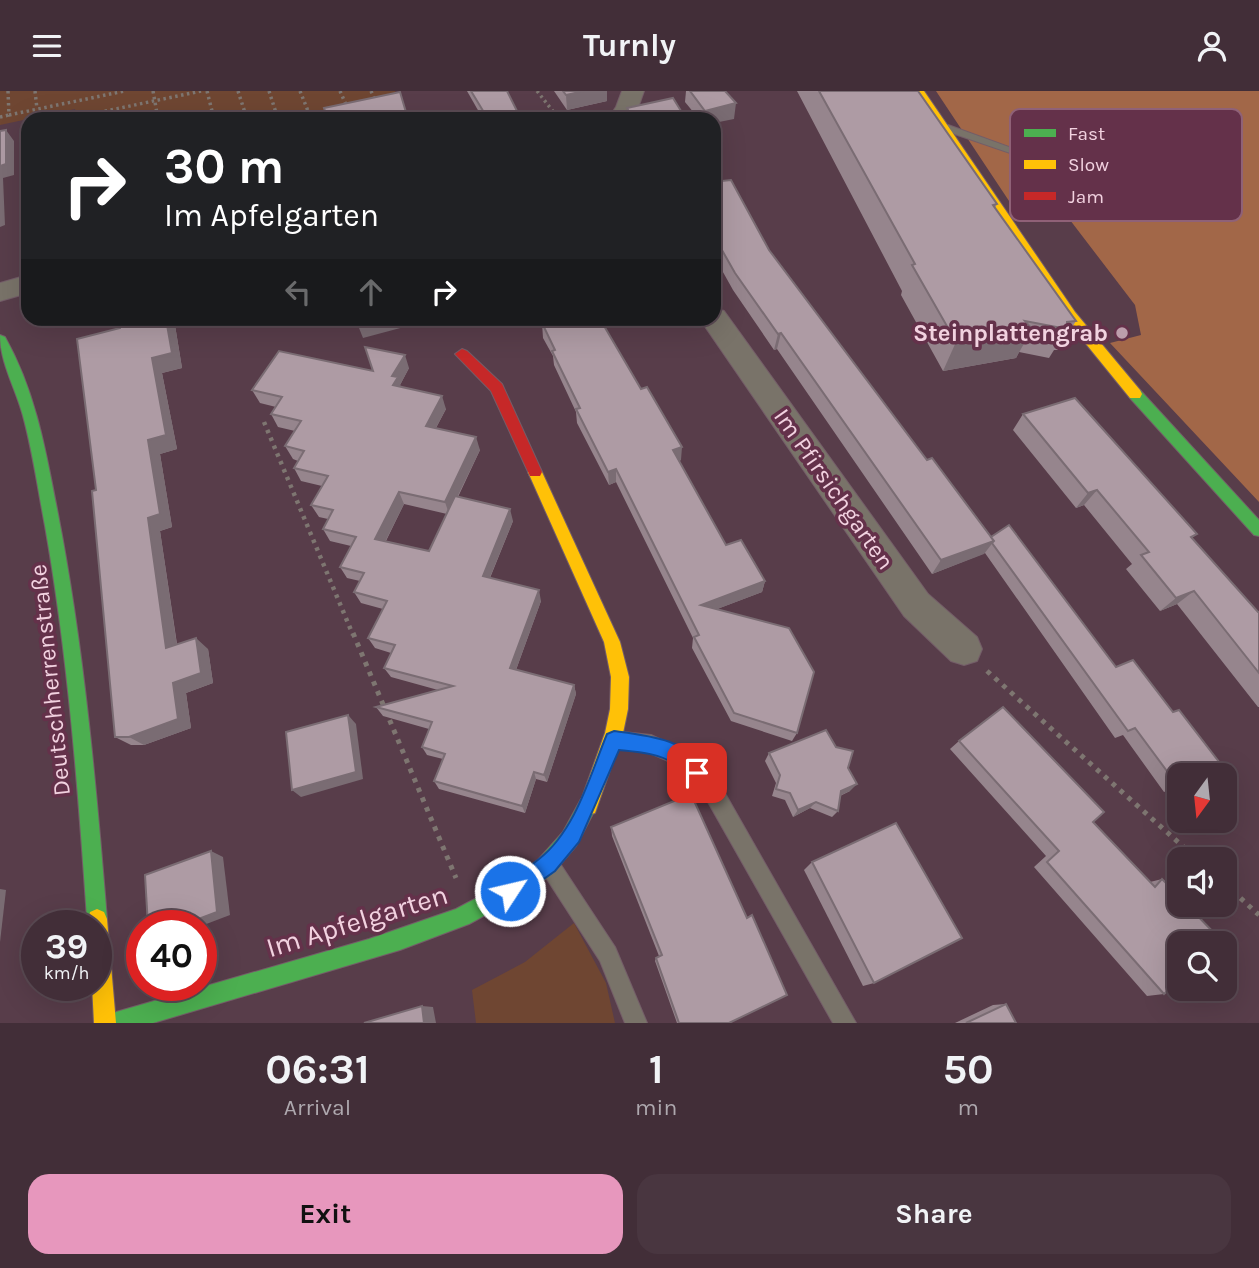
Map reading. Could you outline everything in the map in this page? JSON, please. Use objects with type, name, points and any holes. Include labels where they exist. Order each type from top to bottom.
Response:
[{"type":"street","points":[[625,112],[633,91]]},
{"type":"street","points":[[919,91],[1070,315],[1133,391],[1259,530]]},
{"type":"street","points":[[0,292],[21,286]]},
{"type":"street","name":"Im Pfirsichgarten","points":[[719,326],[916,605],[964,649]]},
{"type":"street","name":"Deutschherrenstraße","points":[[0,340],[25,395],[58,545],[76,692],[105,1023]]},
{"type":"street","name":"Im Apfelgarten","points":[[116,1023],[420,933],[471,915],[548,865],[572,835],[590,801],[614,740],[621,686],[612,642],[497,388],[462,355]]},
{"type":"lane","points":[[944,127],[1010,150]]},
{"type":"lane","points":[[614,740],[651,744],[683,758],[710,788],[845,1023]]},
{"type":"lane","points":[[548,865],[608,954],[636,1023]]},
{"type":"path","points":[[8,91],[9,115]]},
{"type":"path","points":[[35,91],[37,109]]},
{"type":"path","points":[[23,112],[124,91]]},
{"type":"path","points":[[153,91],[157,112]]},
{"type":"path","points":[[102,112],[201,91]]},
{"type":"path","points":[[207,91],[212,112]]},
{"type":"path","points":[[238,91],[245,112]]},
{"type":"path","points":[[269,91],[276,112]]},
{"type":"path","points":[[300,91],[309,112]]},
{"type":"path","points":[[340,91],[347,108]]},
{"type":"path","points":[[366,104],[376,102],[371,91]]},
{"type":"path","points":[[537,91],[554,112]]},
{"type":"path","points":[[326,112],[357,106]]},
{"type":"path","points":[[0,117],[21,112]]},
{"type":"path","points":[[264,422],[471,915]]},
{"type":"path","points":[[964,649],[1018,701],[1183,847]]},
{"type":"path","points":[[1237,895],[1259,915]]},
{"type":"shaded area","points":[[0,91],[395,91],[403,107],[381,112],[76,112],[75,109],[61,112],[21,112],[21,121],[0,125]]},
{"type":"shaded area","points":[[936,91],[1259,91],[1259,502],[1110,343],[1141,335],[1135,305],[1071,221],[1242,221],[1242,109],[1010,109],[1010,202]]},
{"type":"shaded area","points":[[574,923],[606,983],[615,1023],[476,1023],[472,990],[525,962]]},
{"type":"building","points":[[471,91],[507,91],[518,112],[484,112]]},
{"type":"building","points":[[563,91],[584,91],[566,95]]},
{"type":"building","points":[[690,91],[725,91],[736,103],[705,111]]},
{"type":"building","points":[[819,91],[918,91],[997,204],[993,205],[1076,321],[1067,322],[1067,329],[1025,321],[1032,329],[956,342]]},
{"type":"building","points":[[400,92],[406,112],[325,112],[324,108]]},
{"type":"building","points":[[673,98],[682,112],[629,112],[627,108]]},
{"type":"building","points":[[6,130],[6,164],[0,166],[0,131]]},
{"type":"building","points":[[721,179],[731,180],[769,250],[927,460],[932,458],[994,541],[941,560],[781,333],[778,334],[721,248]]},
{"type":"building","points":[[167,326],[172,353],[152,358],[166,435],[148,440],[160,514],[148,518],[166,648],[196,638],[201,673],[173,683],[178,719],[129,737],[115,737],[92,491],[96,490],[77,339],[120,328]]},
{"type":"building","points":[[543,326],[604,326],[641,389],[647,387],[682,447],[673,450],[726,545],[741,540],[765,581],[701,605],[789,628],[814,672],[797,733],[734,713],[694,637],[699,635],[616,469],[608,472],[576,409],[580,408],[552,351],[555,350]]},
{"type":"building","points":[[365,347],[405,355],[392,376],[398,377],[393,385],[442,396],[426,426],[476,437],[445,502],[399,492],[375,539],[429,551],[455,496],[510,509],[483,576],[539,590],[510,668],[574,685],[544,775],[534,772],[522,806],[434,781],[445,754],[422,747],[432,722],[376,707],[453,686],[384,668],[395,645],[368,638],[387,601],[354,592],[364,573],[340,567],[356,537],[323,529],[333,510],[311,505],[328,476],[294,468],[304,451],[285,446],[301,421],[271,414],[282,397],[252,390],[279,351],[373,371]]},
{"type":"building","points":[[1075,398],[1197,534],[1191,537],[1259,612],[1259,673],[1194,591],[1176,598],[1141,555],[1149,552],[1097,490],[1088,493],[1023,414]]},
{"type":"building","points":[[1009,525],[1116,667],[1133,660],[1173,712],[1179,710],[1220,763],[1167,763],[1167,771],[1135,728],[1128,731],[992,543],[994,541],[991,537]]},
{"type":"building","points":[[1003,707],[1104,812],[1093,822],[1155,887],[1162,879],[1167,884],[1167,917],[1199,917],[1212,931],[1167,931],[1167,991],[1164,994],[1047,862],[1059,851],[959,741]]},
{"type":"building","points":[[348,715],[356,772],[292,790],[286,732]]},
{"type":"building","points":[[826,730],[836,747],[853,751],[848,768],[857,784],[841,791],[838,811],[816,802],[798,810],[790,793],[776,789],[780,775],[769,753]]},
{"type":"building","points":[[691,794],[747,918],[752,915],[787,995],[729,1023],[679,1023],[656,958],[662,955],[611,827]]},
{"type":"building","points":[[896,823],[962,938],[874,983],[812,862]]},
{"type":"building","points":[[211,851],[217,910],[147,910],[145,875]]},
{"type":"building","points":[[1006,1004],[1016,1023],[966,1023]]},
{"type":"building","points":[[422,1006],[424,1023],[364,1023]]},
{"type":"traffic: fast","points":[[0,340],[25,397],[57,549],[79,707],[96,910]]},
{"type":"traffic: fast","points":[[1135,394],[1259,530]]},
{"type":"traffic: fast","points":[[116,1023],[400,940],[462,917],[491,903],[545,867],[570,839],[588,806]]},
{"type":"traffic: slow","points":[[919,91],[1070,315],[1135,394]]},
{"type":"traffic: slow","points":[[535,472],[612,642],[620,677],[619,709],[614,733],[588,806]]},
{"type":"traffic: slow","points":[[103,1001],[105,1023]]},
{"type":"traffic: jam","points":[[462,354],[497,388],[535,472]]},
{"type":"place","name":"Steinplattengrab","points":[[1122,333]]},
{"type":"route","points":[[510,891],[548,865],[572,835],[590,801],[614,740],[651,744],[683,758],[697,773]]}]
